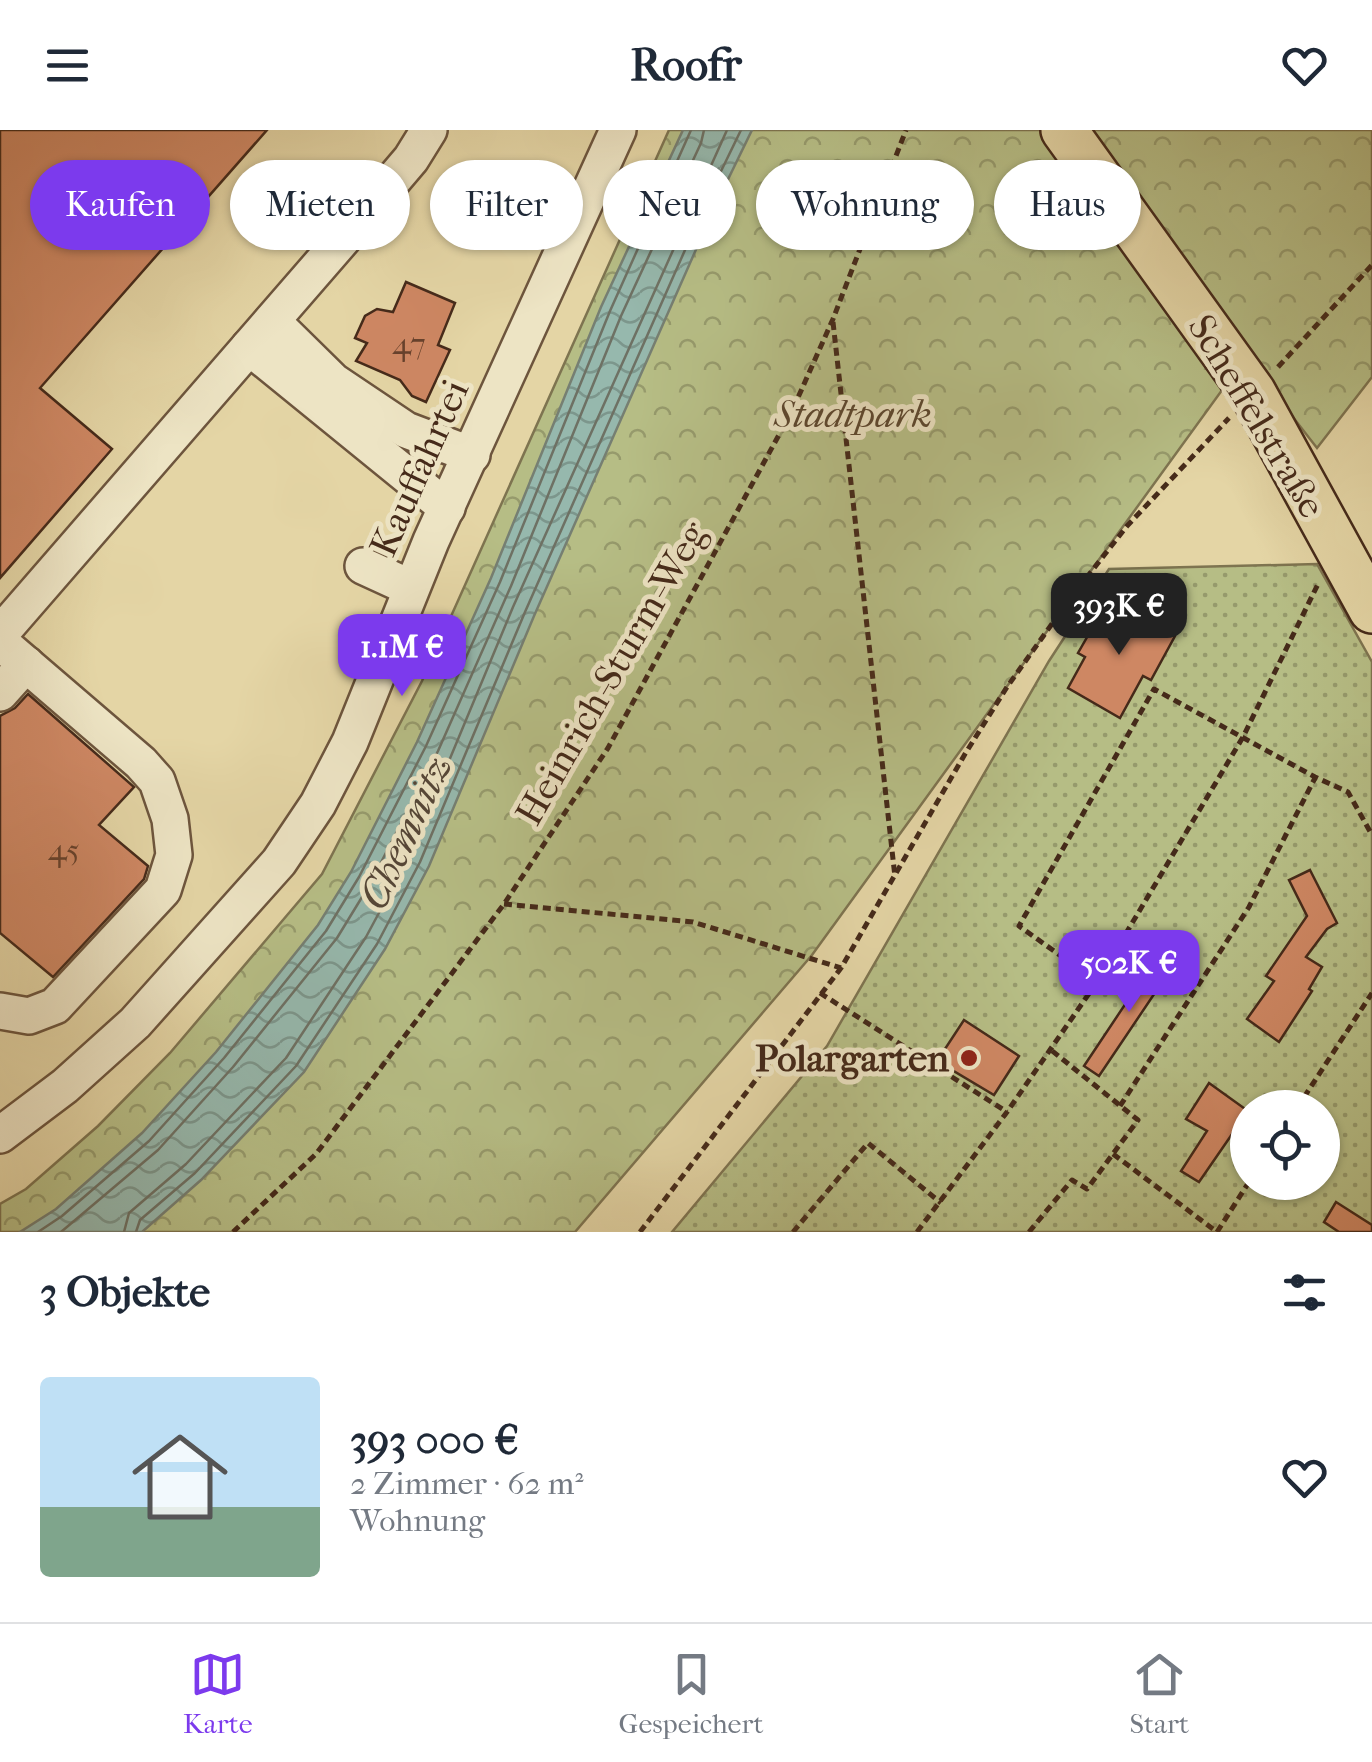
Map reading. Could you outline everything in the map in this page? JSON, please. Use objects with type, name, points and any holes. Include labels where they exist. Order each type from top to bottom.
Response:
[{"type":"main road","name":"Scheffelstraße","points":[[1064,130],[1253,393],[1372,610]]},
{"type":"street","points":[[0,634],[411,159],[429,130]]},
{"type":"street","name":"Kauffahrtei","points":[[0,1135],[65,1086],[136,1023],[279,862],[318,804],[350,742],[411,588],[618,130]]},
{"type":"street","points":[[261,334],[406,430],[472,454]]},
{"type":"street","points":[[261,334],[447,508]]},
{"type":"street","points":[[362,566],[411,588]]},
{"type":"street","points":[[0,694],[13,653],[141,763],[157,782],[170,818],[174,854],[163,890],[55,1006],[29,1016],[0,1011]]},
{"type":"path","name":"Heinrich-Sturm-Weg","points":[[233,1232],[316,1154],[504,904],[608,748],[792,411],[833,319],[906,130]]},
{"type":"path","points":[[640,1232],[841,968],[965,754],[1069,600],[1127,526],[1372,264]]},
{"type":"path","points":[[833,319],[895,880]]},
{"type":"path","points":[[917,1232],[1097,982],[1243,737],[1336,548]]},
{"type":"path","points":[[1097,982],[1018,926],[1154,690],[1348,792],[1372,836]]},
{"type":"path","points":[[1120,1106],[1249,907],[1315,778]]},
{"type":"path","points":[[504,904],[693,922],[841,968]]},
{"type":"path","points":[[820,993],[1007,1112]]},
{"type":"path","points":[[1310,1090],[1372,993]]},
{"type":"path","points":[[1029,1232],[1072,1180],[1087,1188],[1138,1120],[1051,1050]]},
{"type":"path","points":[[793,1232],[868,1143],[941,1203]]},
{"type":"path","points":[[1113,1154],[1217,1232],[1237,1200]]},
{"type":"path","points":[[243,1223],[243,1232]]},
{"type":"green space","name":"Stadtpark","points":[[669,130],[1372,130],[1372,377],[1317,448],[1246,357],[812,955],[575,1232],[0,1232],[0,1204],[26,1189],[98,1126],[170,1053],[322,874],[422,681],[615,250],[736,250],[736,160],[656,160]]},
{"type":"green space","points":[[1317,564],[1372,662],[1372,1232],[672,1232],[827,1046],[1049,661],[1109,569]]},
{"type":"water","points":[[683,130],[752,130],[736,163],[669,160]]},
{"type":"water","name":"Chemnitz","points":[[627,250],[696,250],[534,616],[429,866],[385,949],[304,1072],[201,1180],[142,1232],[20,1232],[56,1209],[142,1133],[216,1052],[318,925],[351,872],[417,742],[491,578]]},
{"type":"building","points":[[0,130],[267,130],[241,160],[230,160],[230,172],[210,195],[210,160],[30,160],[30,250],[161,250],[40,388],[112,449],[0,578]]},
{"type":"building","points":[[406,282],[455,303],[438,345],[450,350],[426,402],[412,396],[400,380],[356,361],[367,343],[355,338],[365,316],[377,309],[393,312]]},
{"type":"building","points":[[1109,599],[1175,636],[1151,680],[1143,676],[1120,718],[1068,688],[1085,657],[1078,653]]},
{"type":"building","points":[[28,694],[134,787],[99,825],[148,866],[144,879],[53,977],[0,933],[0,716]]},
{"type":"building","points":[[1310,870],[1337,923],[1327,929],[1306,957],[1322,967],[1309,989],[1312,991],[1279,1042],[1247,1019],[1274,981],[1266,976],[1307,916],[1289,880]]},
{"type":"building","points":[[1158,955],[1173,966],[1099,1076],[1084,1066]]},
{"type":"building","points":[[964,1020],[1019,1056],[994,1095],[937,1061]]},
{"type":"building","points":[[1209,1083],[1230,1098],[1230,1137],[1199,1182],[1181,1171],[1207,1131],[1186,1119]]},
{"type":"building","points":[[1336,1202],[1372,1225],[1372,1232],[1339,1232],[1324,1222]]},
{"type":"place","name":"Polargarten","points":[[969,1058]]}]
